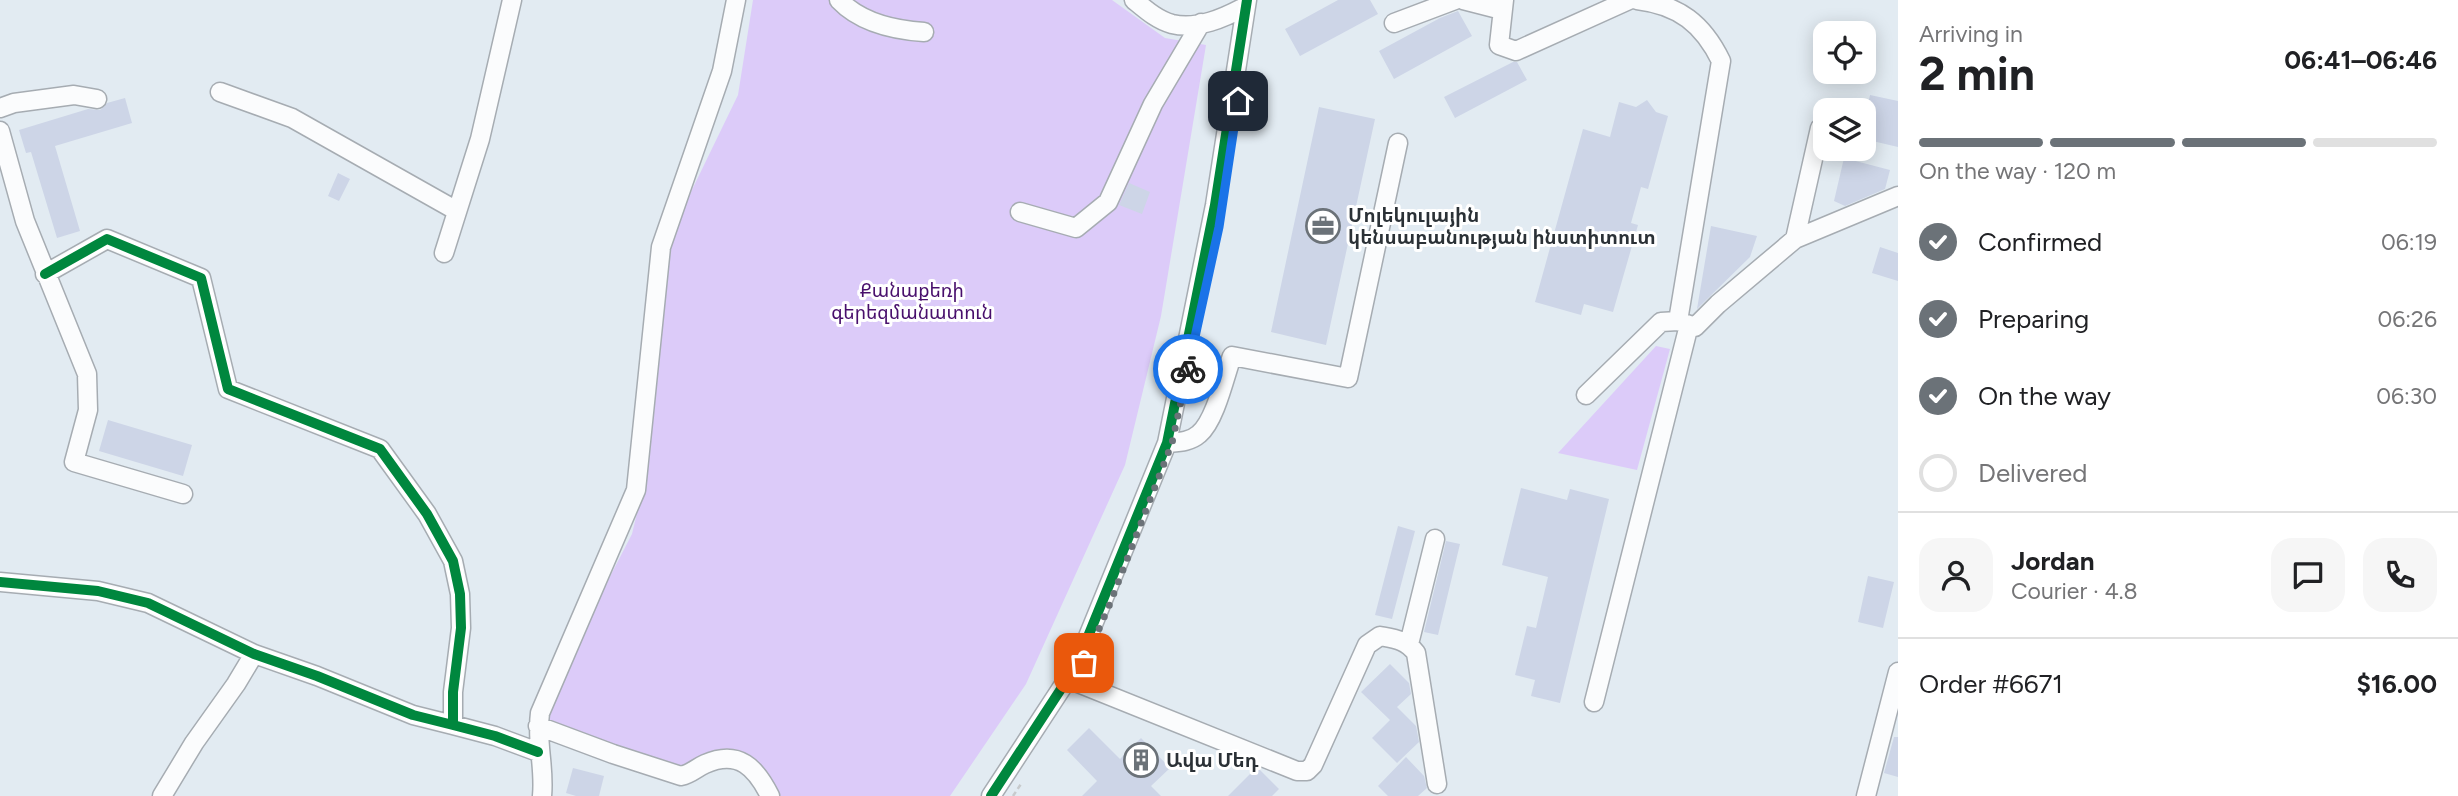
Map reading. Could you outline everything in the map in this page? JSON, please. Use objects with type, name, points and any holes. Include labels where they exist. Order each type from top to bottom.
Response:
[{"type":"street","points":[[444,253],[480,139],[512,0]]},
{"type":"street","points":[[542,796],[544,776],[538,752],[540,713],[636,490],[661,247],[722,71],[736,0]]},
{"type":"street","points":[[839,0],[846,8],[872,22],[902,30],[924,32]]},
{"type":"street","points":[[1134,0],[1156,17],[1173,24],[1221,20],[1248,2]]},
{"type":"street","points":[[1394,23],[1455,0]]},
{"type":"street","points":[[1463,0],[1503,5],[1499,45],[1516,51],[1629,0]]},
{"type":"street","points":[[1594,702],[1684,323],[1721,61],[1711,40],[1698,26],[1678,12],[1656,2],[1637,0]]},
{"type":"street","points":[[999,796],[1071,680],[1170,443],[1215,205],[1248,2]]},
{"type":"street","points":[[1020,212],[1076,228],[1108,202],[1153,104],[1201,23]]},
{"type":"street","points":[[220,92],[292,118],[457,211]]},
{"type":"street","points":[[0,108],[14,103],[74,95],[97,99]]},
{"type":"street","points":[[0,131],[25,221],[87,374],[88,410],[74,462],[183,494]]},
{"type":"street","points":[[1170,443],[1187,442],[1201,433],[1211,415],[1232,356],[1348,377],[1398,143]]},
{"type":"street","points":[[1795,239],[1813,159]]},
{"type":"street","points":[[1586,395],[1661,322],[1684,323],[1695,327],[1795,239],[1898,196]]},
{"type":"street","points":[[45,274],[107,239],[201,278],[228,389],[380,449],[427,514],[453,561],[460,594],[461,628],[453,692],[453,725]]},
{"type":"street","points":[[1409,644],[1435,539]]},
{"type":"street","points":[[0,582],[98,591],[148,603],[254,654],[413,715],[495,736],[538,752]]},
{"type":"street","points":[[1071,680],[1297,771],[1307,771],[1313,765],[1367,645],[1380,636],[1409,644],[1416,653],[1437,784]]},
{"type":"street","points":[[162,796],[254,654]]},
{"type":"street","points":[[1866,796],[1898,672]]},
{"type":"street","points":[[991,796],[1071,680]]},
{"type":"street","points":[[538,726],[681,776],[691,774],[705,764],[741,760],[758,773],[770,796]]},
{"type":"green space","name":"Քանաքեռի գերեզմանատուն","points":[[753,0],[1112,0],[1165,38],[1206,45],[1161,316],[1125,465],[1026,684],[950,796],[779,796],[768,773],[743,753],[720,751],[707,754],[685,771],[549,724],[542,708],[632,534],[648,467],[671,240],[689,196],[738,95]]},
{"type":"green space","points":[[1656,346],[1670,349],[1637,470],[1558,453]]},
{"type":"building","points":[[1338,0],[1370,0],[1378,14],[1300,56],[1285,29]]},
{"type":"building","points":[[1458,11],[1472,36],[1394,79],[1379,51]]},
{"type":"building","points":[[1517,62],[1527,80],[1455,118],[1444,97]]},
{"type":"building","points":[[1870,95],[1898,101],[1898,147],[1876,142],[1876,98],[1869,98]]},
{"type":"building","points":[[125,98],[132,123],[55,146],[80,231],[57,238],[31,152],[26,153],[19,130],[88,109],[100,110],[107,103]]},
{"type":"building","points":[[1647,100],[1656,112],[1668,116],[1648,189],[1641,187],[1631,223],[1638,225],[1613,312],[1584,304],[1581,315],[1535,302],[1583,129],[1610,137],[1619,102],[1636,107]]},
{"type":"building","name":"Մոլեկուլային կենսաբանության ինստիտուտ","points":[[1319,107],[1375,119],[1326,345],[1271,332]]},
{"type":"building","points":[[1843,161],[1856,161],[1890,170],[1885,189],[1845,206],[1834,201]]},
{"type":"building","points":[[338,173],[350,179],[339,201],[328,196]]},
{"type":"building","points":[[1129,183],[1150,192],[1142,214],[1119,205]]},
{"type":"building","points":[[1711,226],[1757,236],[1750,257],[1697,309]]},
{"type":"building","points":[[1880,247],[1898,253],[1898,281],[1872,273]]},
{"type":"building","points":[[108,420],[192,445],[183,476],[99,451]]},
{"type":"building","points":[[1521,488],[1567,500],[1570,489],[1609,499],[1560,703],[1531,696],[1535,680],[1515,675],[1527,626],[1536,628],[1548,577],[1502,565]]},
{"type":"building","points":[[1398,526],[1415,531],[1392,619],[1375,615]]},
{"type":"building","points":[[1446,541],[1460,544],[1438,635],[1424,632]]},
{"type":"building","points":[[1868,576],[1894,582],[1883,628],[1858,622]]},
{"type":"building","points":[[1390,664],[1409,683],[1411,694],[1397,707],[1416,726],[1419,742],[1397,763],[1372,738],[1390,720],[1361,692]]},
{"type":"building","name":"Ավա Մեդ","points":[[1089,728],[1120,759],[1141,738],[1170,768],[1151,786],[1161,796],[1082,796],[1097,781],[1067,750]]},
{"type":"building","points":[[1894,737],[1898,737],[1898,777],[1884,773]]},
{"type":"building","points":[[1406,757],[1424,776],[1427,788],[1418,796],[1388,796],[1378,786]]},
{"type":"building","points":[[1257,767],[1279,789],[1272,796],[1228,796]]},
{"type":"building","points":[[573,768],[604,776],[599,796],[566,793]]},
{"type":"cycle path","points":[[991,796],[1076,666],[1167,443],[1215,205],[1247,0]]},
{"type":"cycle path","points":[[45,274],[107,239],[201,278],[228,389],[380,449],[427,514],[453,561],[460,594],[461,628],[453,692],[453,725],[495,736],[538,752]]},
{"type":"cycle path","points":[[0,582],[98,591],[148,603],[254,654],[413,715],[453,725]]},
{"type":"way so far","points":[[1084,663],[1172,443],[1188,369]]},
{"type":"place","name":"Մոլեկուլային կենսաբանության ինստիտուտ","points":[[1323,226]]},
{"type":"place","name":"Ավա Մեդ","points":[[1141,760]]},
{"type":"route","points":[[1188,369],[1219,227],[1238,101]]}]
